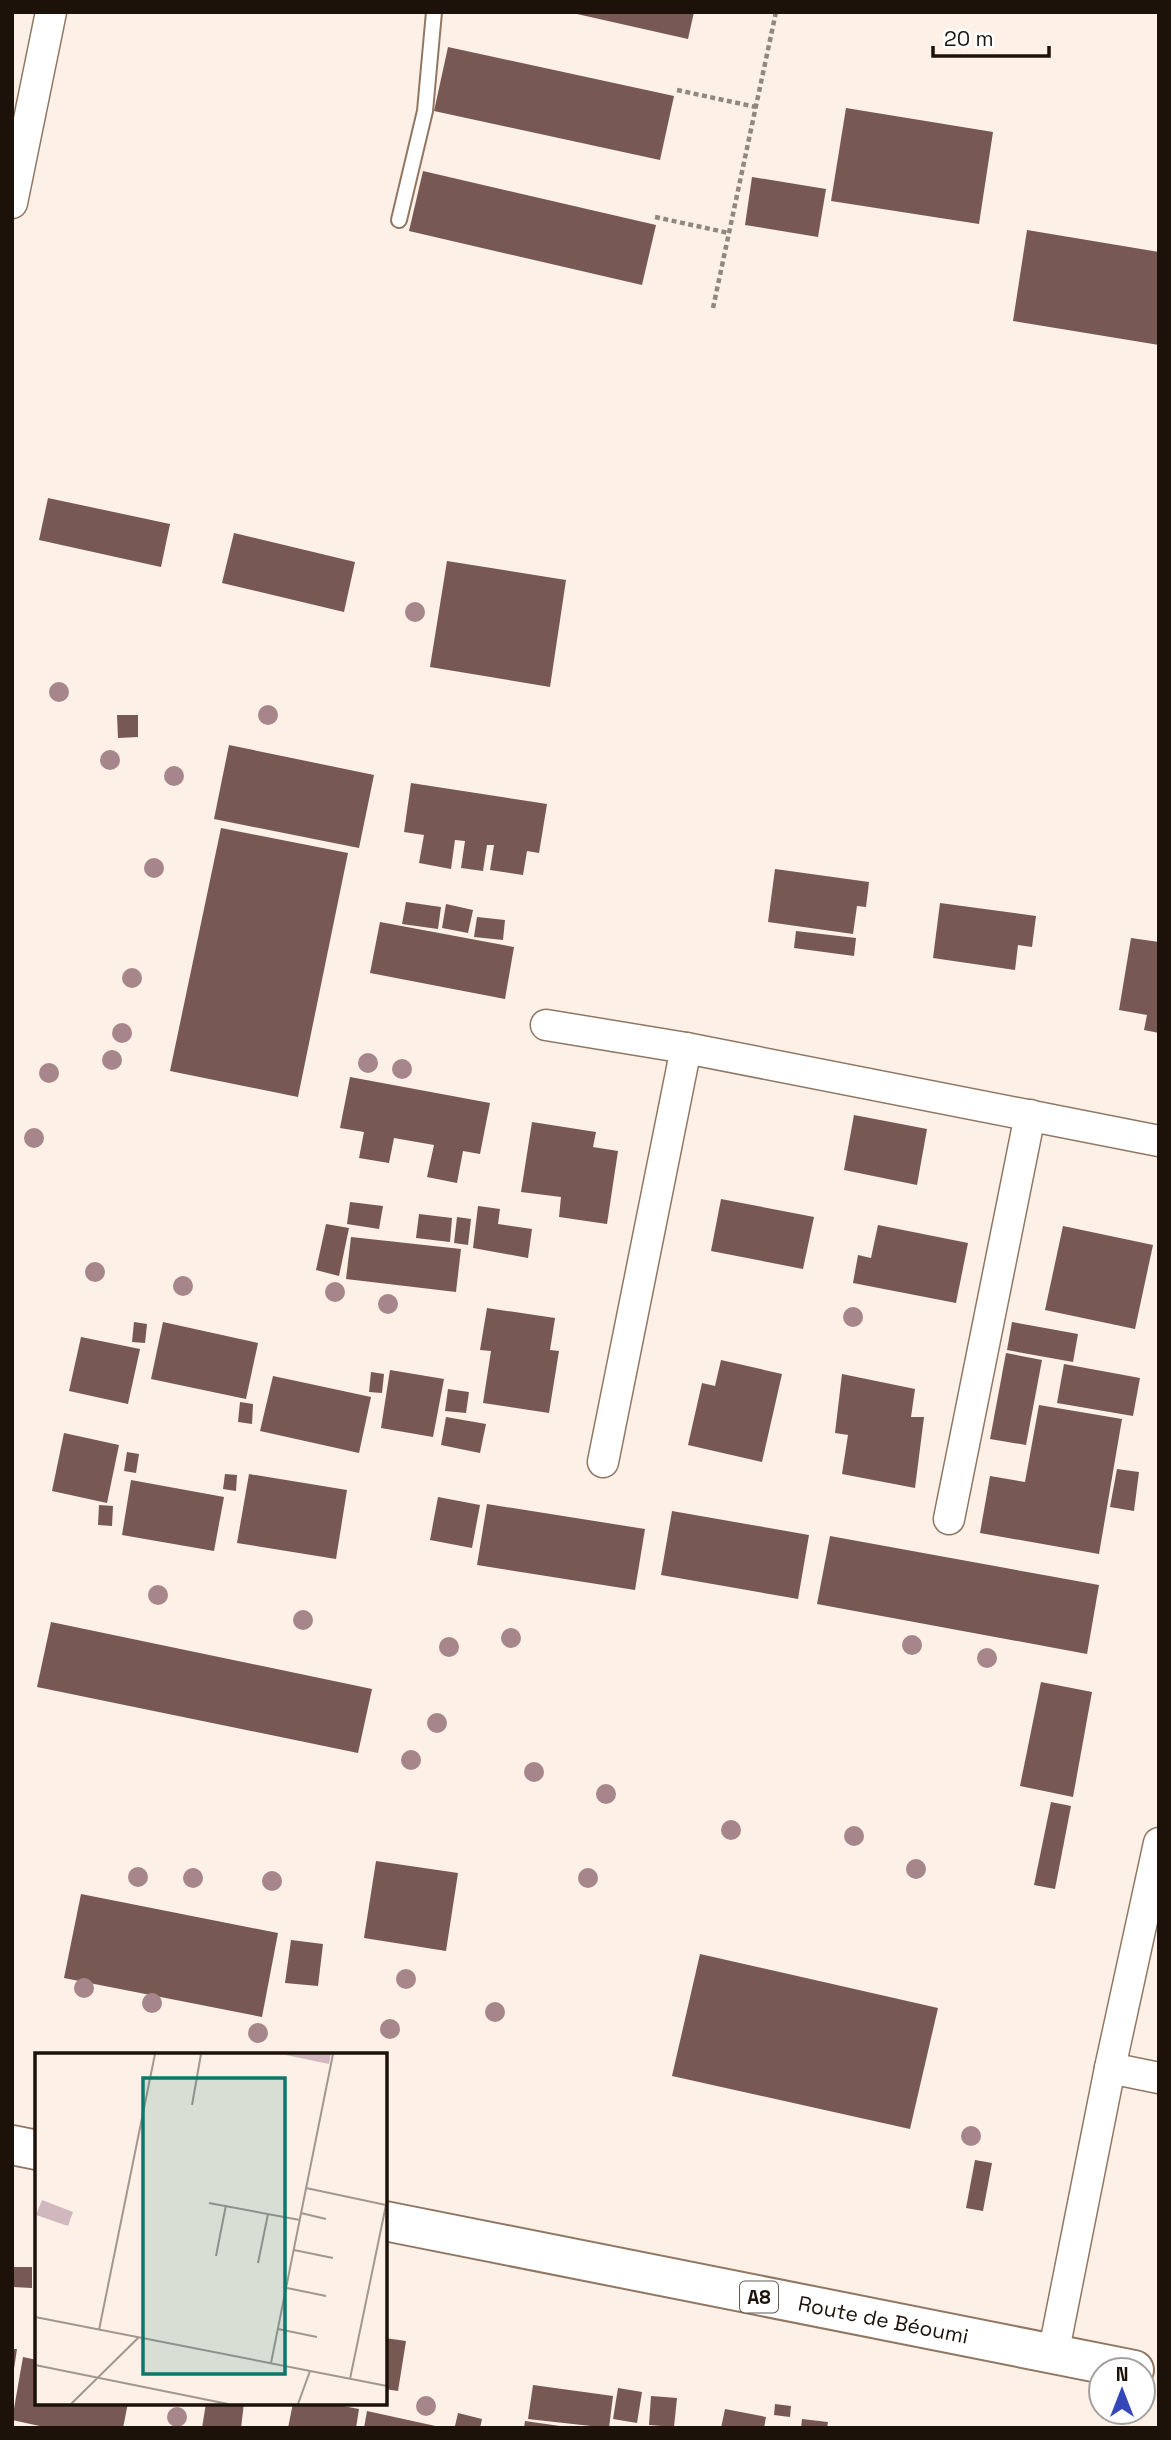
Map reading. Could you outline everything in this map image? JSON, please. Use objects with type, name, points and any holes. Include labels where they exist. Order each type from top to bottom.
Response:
[{"type":"main road","points":[[12,2145],[35,2150]]},
{"type":"main road","name":"Route de Béoumi","points":[[387,2221],[1087,2361]]},
{"type":"street","points":[[12,203],[51,12]]},
{"type":"street","points":[[546,1025],[686,1048],[1159,1141]]},
{"type":"street","points":[[603,1461],[686,1048]]},
{"type":"street","points":[[949,1519],[1030,1115]]},
{"type":"street","points":[[1054,2355],[1110,2068],[1159,1843]]},
{"type":"street","points":[[1110,2068],[1159,2078]]},
{"type":"lane","points":[[399,220],[425,111],[434,12]]},
{"type":"path","points":[[713,308],[776,12]]},
{"type":"path","points":[[677,90],[756,107]]},
{"type":"path","points":[[655,217],[729,233]]},
{"type":"building","points":[[568,12],[694,12],[688,39]]},
{"type":"building","points":[[448,47],[674,96],[660,160],[434,111]]},
{"type":"building","points":[[846,108],[993,132],[979,224],[831,201]]},
{"type":"building","points":[[423,171],[656,225],[642,285],[409,231]]},
{"type":"building","points":[[752,177],[826,189],[818,237],[745,225]]},
{"type":"building","points":[[1027,230],[1159,252],[1159,345],[1013,321]]},
{"type":"building","points":[[48,498],[170,524],[161,567],[39,540]]},
{"type":"building","points":[[234,533],[355,562],[344,612],[222,583]]},
{"type":"building","points":[[447,561],[566,580],[550,687],[430,667]]},
{"type":"building","points":[[117,715],[138,715],[138,737],[118,738]]},
{"type":"building","points":[[229,745],[374,775],[359,848],[214,819]]},
{"type":"building","points":[[411,783],[547,804],[539,853],[527,851],[523,875],[490,870],[494,845],[487,845],[483,871],[461,868],[465,841],[455,840],[451,869],[419,863],[424,835],[404,832]]},
{"type":"building","points":[[221,828],[348,853],[298,1097],[170,1071]]},
{"type":"building","points":[[775,869],[869,882],[866,907],[857,906],[853,934],[768,922]]},
{"type":"building","points":[[406,902],[441,907],[438,929],[402,924]]},
{"type":"building","points":[[940,903],[1036,916],[1032,947],[1018,945],[1015,970],[933,958]]},
{"type":"building","points":[[446,904],[473,910],[468,933],[442,928]]},
{"type":"building","points":[[477,917],[505,920],[503,940],[474,937]]},
{"type":"building","points":[[380,922],[514,947],[505,999],[370,973]]},
{"type":"building","points":[[796,931],[856,938],[854,956],[794,948]]},
{"type":"building","points":[[1131,938],[1159,942],[1159,1033],[1144,1030],[1147,1015],[1119,1010]]},
{"type":"building","points":[[350,1077],[490,1103],[480,1154],[463,1151],[457,1183],[427,1177],[434,1145],[394,1138],[389,1163],[359,1158],[364,1132],[340,1128]]},
{"type":"building","points":[[854,1115],[927,1129],[917,1185],[844,1170]]},
{"type":"building","points":[[532,1122],[596,1132],[593,1147],[618,1151],[607,1224],[559,1217],[561,1197],[521,1192]]},
{"type":"building","points":[[721,1199],[814,1217],[803,1269],[711,1251]]},
{"type":"building","points":[[350,1202],[383,1206],[379,1229],[347,1224]]},
{"type":"building","points":[[478,1206],[500,1209],[498,1224],[532,1229],[528,1258],[473,1248]]},
{"type":"building","points":[[419,1214],[452,1218],[450,1242],[416,1238]]},
{"type":"building","points":[[457,1217],[471,1219],[468,1245],[454,1243]]},
{"type":"building","points":[[326,1224],[349,1228],[339,1276],[316,1270]]},
{"type":"building","points":[[878,1225],[968,1243],[956,1303],[853,1283],[858,1255],[871,1258]]},
{"type":"building","points":[[1063,1226],[1153,1245],[1135,1329],[1045,1310]]},
{"type":"building","points":[[351,1237],[461,1249],[456,1292],[346,1279]]},
{"type":"building","points":[[487,1308],[555,1318],[550,1350],[559,1351],[549,1413],[483,1403],[491,1351],[480,1350]]},
{"type":"building","points":[[134,1322],[147,1324],[145,1343],[132,1342]]},
{"type":"building","points":[[163,1322],[258,1343],[246,1399],[151,1379]]},
{"type":"building","points":[[1012,1322],[1078,1334],[1073,1362],[1007,1350]]},
{"type":"building","points":[[81,1337],[140,1349],[128,1404],[69,1391]]},
{"type":"building","points":[[1006,1353],[1042,1360],[1026,1445],[990,1439]]},
{"type":"building","points":[[721,1360],[782,1374],[762,1462],[688,1445],[702,1383],[715,1386]]},
{"type":"building","points":[[1064,1364],[1140,1378],[1133,1416],[1057,1403]]},
{"type":"building","points":[[390,1370],[444,1379],[433,1437],[381,1428]]},
{"type":"building","points":[[371,1372],[384,1374],[382,1393],[369,1392]]},
{"type":"building","points":[[842,1374],[915,1389],[911,1417],[924,1417],[915,1488],[842,1474],[848,1435],[835,1433]]},
{"type":"building","points":[[273,1376],[371,1397],[359,1453],[260,1431]]},
{"type":"building","points":[[448,1389],[469,1392],[466,1413],[445,1411]]},
{"type":"building","points":[[240,1402],[253,1404],[252,1424],[238,1422]]},
{"type":"building","points":[[1039,1405],[1122,1419],[1099,1554],[980,1533],[990,1476],[1025,1482]]},
{"type":"building","points":[[446,1417],[486,1424],[480,1453],[441,1445]]},
{"type":"building","points":[[64,1433],[119,1445],[107,1503],[52,1491]]},
{"type":"building","points":[[127,1452],[139,1454],[136,1473],[124,1471]]},
{"type":"building","points":[[1117,1469],[1139,1472],[1134,1511],[1110,1507]]},
{"type":"building","points":[[225,1474],[237,1475],[236,1491],[223,1489]]},
{"type":"building","points":[[249,1474],[347,1490],[336,1559],[237,1543]]},
{"type":"building","points":[[131,1480],[224,1497],[214,1551],[122,1535]]},
{"type":"building","points":[[438,1497],[480,1505],[472,1548],[430,1540]]},
{"type":"building","points":[[487,1504],[645,1529],[635,1590],[477,1565]]},
{"type":"building","points":[[99,1505],[113,1506],[112,1526],[98,1525]]},
{"type":"building","points":[[672,1511],[809,1535],[798,1599],[661,1575]]},
{"type":"building","points":[[830,1536],[1099,1585],[1087,1654],[817,1604]]},
{"type":"building","points":[[51,1622],[372,1689],[358,1753],[37,1687]]},
{"type":"building","points":[[1041,1682],[1092,1692],[1073,1797],[1020,1786]]},
{"type":"building","points":[[1051,1802],[1071,1806],[1055,1889],[1034,1885]]},
{"type":"building","points":[[376,1861],[458,1873],[446,1951],[364,1938]]},
{"type":"building","points":[[81,1894],[278,1933],[262,2017],[64,1978]]},
{"type":"building","points":[[291,1940],[323,1944],[318,1986],[285,1983]]},
{"type":"building","points":[[700,1954],[938,2008],[910,2129],[672,2076]]},
{"type":"building","points":[[975,2160],[992,2163],[983,2211],[966,2208]]},
{"type":"building","points":[[14,2267],[32,2267],[32,2288],[13,2287]]},
{"type":"building","points":[[387,2338],[406,2341],[398,2391],[387,2389]]},
{"type":"building","points":[[12,2349],[17,2349],[14,2369],[12,2368]]},
{"type":"building","points":[[23,2357],[35,2360],[35,2405],[128,2405],[123,2428],[49,2428],[12,2420]]},
{"type":"building","points":[[533,2385],[613,2396],[609,2428],[528,2419]]},
{"type":"building","points":[[618,2388],[642,2392],[637,2423],[613,2419]]},
{"type":"building","points":[[651,2396],[677,2398],[674,2427],[649,2425]]},
{"type":"building","points":[[775,2404],[791,2406],[790,2417],[774,2415]]},
{"type":"building","points":[[206,2405],[244,2405],[241,2428],[202,2428]]},
{"type":"building","points":[[293,2405],[338,2405],[359,2409],[356,2428],[288,2428]]},
{"type":"building","points":[[725,2409],[766,2417],[764,2428],[721,2428]]},
{"type":"building","points":[[367,2411],[440,2427],[440,2428],[364,2428]]},
{"type":"building","points":[[458,2413],[482,2419],[480,2428],[455,2426]]},
{"type":"building","points":[[802,2419],[828,2422],[827,2428],[801,2428]]},
{"type":"building","points":[[525,2421],[560,2426],[524,2428]]}]
